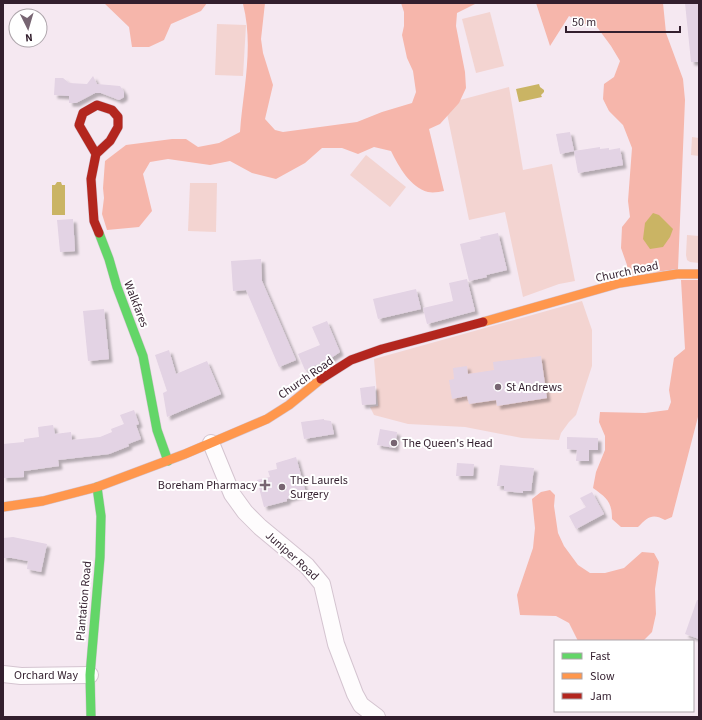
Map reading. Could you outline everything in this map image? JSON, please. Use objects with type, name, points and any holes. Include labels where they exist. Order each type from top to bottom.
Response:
[{"type":"street","points":[[97,105],[112,110],[118,117],[118,127],[110,141],[96,154],[79,125],[82,113],[97,105]]},
{"type":"street","name":"Walkfares","points":[[96,154],[91,179],[94,221],[143,356],[157,430],[168,461]]},
{"type":"street","name":"Church Road","points":[[3,507],[43,501],[97,487],[168,461],[267,419],[289,405],[318,381],[351,360],[382,349],[620,283],[677,274],[699,274]]},
{"type":"street","name":"Juniper Road","points":[[211,443],[232,494],[245,512],[260,527],[307,566],[322,584],[336,644],[356,694],[362,705],[377,717]]},
{"type":"street","name":"Plantation Road","points":[[91,717],[90,675],[100,557],[101,516],[97,487]]},
{"type":"street","name":"Orchard Way","points":[[3,674],[22,676],[90,675]]},
{"type":"shaded area","points":[[104,3],[207,3],[201,11],[171,24],[164,40],[149,47],[132,47],[129,27]]},
{"type":"shaded area","points":[[236,3],[265,3],[261,39],[263,53],[273,85],[265,119],[275,130],[283,132],[357,122],[382,112],[412,103],[416,92],[413,71],[407,58],[402,35],[404,26],[404,12],[401,3],[477,3],[457,13],[456,26],[465,72],[466,88],[459,103],[440,124],[429,129],[444,191],[428,192],[416,186],[406,176],[391,151],[374,147],[358,154],[342,148],[322,148],[305,163],[276,179],[252,173],[230,161],[210,165],[168,159],[150,162],[143,174],[152,211],[139,227],[107,230],[102,214],[105,161],[126,145],[172,139],[186,139],[198,147],[219,143],[240,132],[247,68],[248,36],[243,4]]},
{"type":"shaded area","points":[[536,3],[663,3],[666,33],[683,79],[685,100],[678,269],[626,276],[627,265],[621,248],[622,227],[630,217],[628,201],[632,148],[623,125],[609,111],[603,99],[604,84],[614,77],[620,61],[597,27],[582,23],[569,16],[550,46]]},
{"type":"shaded area","points":[[490,12],[504,66],[476,73],[462,19]]},
{"type":"shaded area","points":[[217,24],[246,25],[243,76],[215,75]]},
{"type":"shaded area","points":[[539,84],[544,90],[541,95],[542,97],[519,102],[516,89]]},
{"type":"shaded area","points":[[509,87],[523,170],[552,164],[575,281],[559,284],[523,297],[505,212],[469,220],[445,104]]},
{"type":"shaded area","points":[[692,137],[699,138],[699,156],[691,155]]},
{"type":"shaded area","points":[[366,155],[406,187],[390,207],[350,175]]},
{"type":"shaded area","points":[[57,182],[61,182],[62,185],[65,185],[65,215],[52,215],[52,185],[55,185]]},
{"type":"shaded area","points":[[190,183],[217,183],[216,232],[188,231]]},
{"type":"shaded area","points":[[653,213],[659,215],[673,229],[670,237],[663,247],[650,249],[643,239],[645,223]]},
{"type":"shaded area","points":[[687,235],[699,236],[699,263],[690,262],[687,260]]},
{"type":"shaded area","points":[[681,280],[699,280],[699,413],[672,517],[665,520],[657,517],[650,517],[638,527],[621,527],[612,519],[611,508],[608,501],[593,488],[596,472],[605,450],[605,436],[599,422],[600,412],[645,413],[668,410],[671,402],[669,390],[674,358],[685,349]]},
{"type":"shaded area","points":[[582,301],[592,330],[592,366],[576,415],[561,433],[559,440],[522,438],[465,427],[408,424],[374,415],[370,407],[378,406],[374,359]]},
{"type":"shaded area","points":[[550,490],[555,495],[554,506],[558,533],[564,546],[578,565],[590,573],[605,573],[624,568],[642,552],[654,553],[659,562],[655,589],[656,614],[652,632],[644,640],[578,640],[569,623],[556,616],[520,615],[517,595],[533,548],[535,528],[532,499],[541,492]]},
{"type":"building","points":[[685,3],[699,3],[699,62],[691,62]]},
{"type":"building","points":[[93,76],[97,84],[120,86],[124,92],[124,97],[119,100],[101,93],[95,93],[76,103],[69,103],[69,96],[54,95],[55,78],[63,78],[69,83],[87,84]]},
{"type":"building","points":[[570,132],[574,151],[560,154],[556,134]]},
{"type":"building","points":[[600,147],[600,149],[609,148],[609,150],[620,148],[623,165],[578,173],[574,151]]},
{"type":"building","points":[[73,219],[75,251],[60,252],[57,220]]},
{"type":"building","points":[[498,233],[507,270],[469,281],[460,244]]},
{"type":"building","points":[[261,259],[262,281],[296,360],[279,367],[246,290],[233,291],[231,261]]},
{"type":"building","points":[[467,279],[475,311],[427,324],[423,308],[453,301],[449,283]]},
{"type":"building","points":[[416,289],[421,309],[378,319],[373,299]]},
{"type":"building","points":[[104,309],[109,359],[88,361],[83,311]]},
{"type":"building","points":[[327,321],[340,352],[328,360],[305,370],[298,354],[320,345],[312,327]]},
{"type":"building","points":[[169,350],[176,374],[207,361],[221,394],[167,417],[163,393],[167,391],[155,355]]},
{"type":"building","name":"St Andrews","points":[[541,356],[547,398],[497,406],[496,400],[469,404],[467,396],[452,399],[449,380],[454,379],[453,368],[467,366],[468,374],[494,370],[493,362]]},
{"type":"building","points":[[375,386],[376,404],[362,405],[360,388]]},
{"type":"building","points":[[134,410],[139,424],[136,425],[141,439],[128,444],[129,446],[109,454],[58,460],[59,466],[24,471],[24,477],[3,478],[3,444],[24,442],[24,439],[39,437],[38,427],[53,425],[55,434],[71,432],[72,440],[100,437],[112,432],[111,429],[124,424],[120,415]]},
{"type":"building","points":[[324,419],[331,421],[334,434],[304,439],[301,422]]},
{"type":"building","points":[[380,429],[397,432],[395,448],[377,445]]},
{"type":"building","points":[[567,437],[598,438],[598,450],[589,450],[589,461],[576,461],[577,450],[567,449]]},
{"type":"building","name":"The Laurels Surgery","points":[[296,457],[306,493],[287,499],[287,501],[264,507],[257,480],[270,477],[268,471],[277,469],[276,463]]},
{"type":"building","points":[[457,463],[474,464],[473,476],[456,476]]},
{"type":"building","points":[[500,465],[534,468],[531,491],[523,491],[523,493],[504,491],[504,486],[497,486]]},
{"type":"building","points":[[592,492],[604,514],[576,529],[569,516],[586,507],[580,498]]},
{"type":"building","points":[[13,537],[47,544],[41,572],[27,569],[28,561],[3,558],[3,538]]},
{"type":"building","points":[[697,600],[699,600],[699,639],[685,634]]},
{"type":"traffic: fast","points":[[99,233],[109,259],[117,287],[143,356],[157,430],[168,461]]},
{"type":"traffic: fast","points":[[91,717],[90,675],[100,557],[101,516],[97,487]]},
{"type":"traffic: slow","points":[[483,322],[620,283],[677,274],[699,274]]},
{"type":"traffic: slow","points":[[3,507],[43,501],[97,487],[185,454],[267,419],[289,405],[321,379]]},
{"type":"traffic: jam","points":[[96,154],[79,125],[83,113],[97,105],[112,110],[118,117],[118,127],[110,141],[96,154],[91,179],[94,221],[99,233]]},
{"type":"traffic: jam","points":[[321,379],[351,360],[382,349],[483,322]]},
{"type":"place","name":"St Andrews","points":[[498,387]]},
{"type":"place","name":"The Queen's Head","points":[[394,443]]},
{"type":"place","name":"Boreham Pharmacy","points":[[265,485]]},
{"type":"place","name":"The Laurels Surgery","points":[[282,487]]}]
